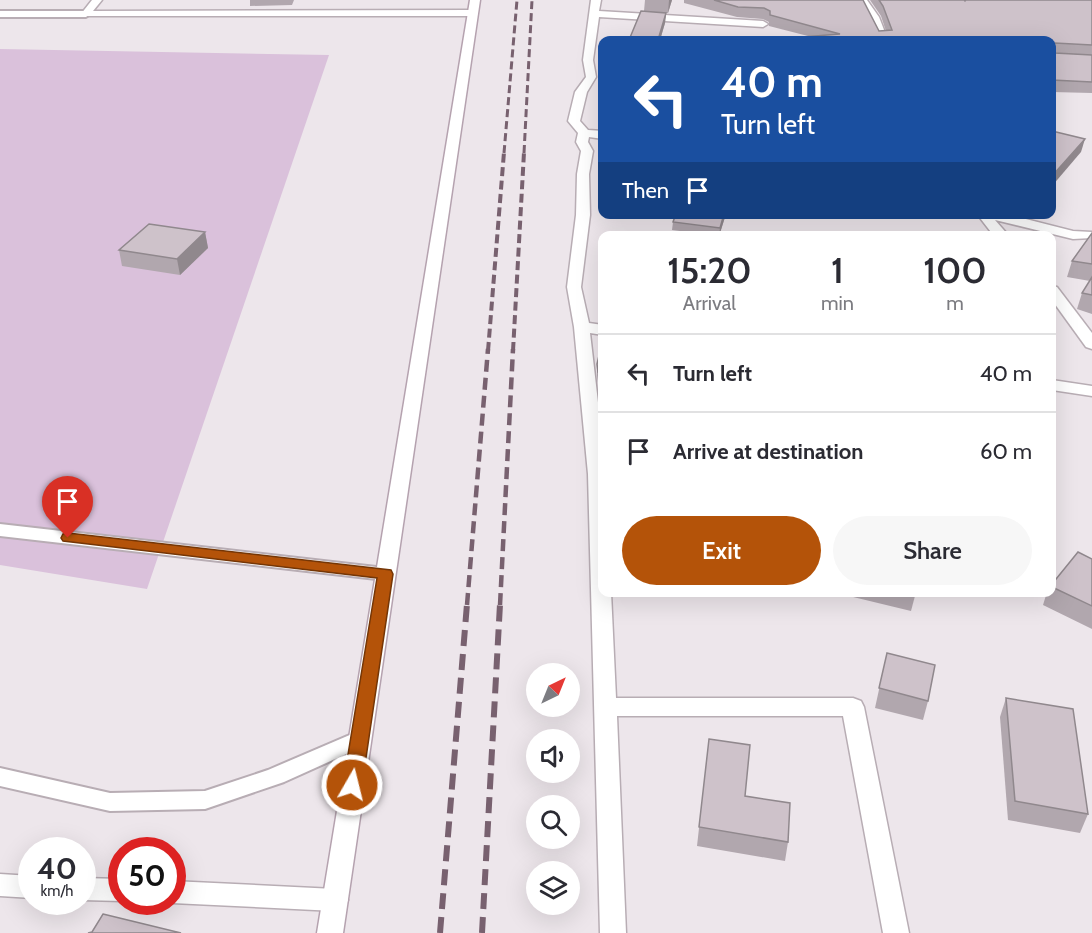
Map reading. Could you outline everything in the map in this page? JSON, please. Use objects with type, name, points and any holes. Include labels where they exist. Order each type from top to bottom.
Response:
[{"type":"street","points":[[86,14],[97,0]]},
{"type":"street","points":[[596,0],[591,27],[597,45],[588,60],[591,77],[581,92],[574,121],[584,133],[598,134]]},
{"type":"street","points":[[862,0],[874,17],[881,36]]},
{"type":"street","points":[[86,14],[473,7],[330,933]]},
{"type":"street","points":[[595,14],[763,24]]},
{"type":"street","points":[[584,133],[582,142],[587,151],[583,174],[583,215],[574,287],[582,327],[598,500]]},
{"type":"street","points":[[987,219],[998,231]]},
{"type":"street","points":[[1007,219],[1054,231]]},
{"type":"street","points":[[1056,232],[1073,236],[1088,235]]},
{"type":"street","points":[[1056,295],[1092,344]]},
{"type":"street","points":[[582,327],[598,329]]},
{"type":"street","points":[[1056,386],[1092,391]]},
{"type":"street","points":[[602,597],[613,933]]},
{"type":"street","points":[[606,707],[853,707],[896,933]]},
{"type":"street","points":[[0,885],[18,886]]},
{"type":"street","points":[[186,893],[335,900]]},
{"type":"lane","points":[[0,14],[86,14]]},
{"type":"lane","points":[[0,530],[386,574]]},
{"type":"lane","points":[[0,777],[110,802],[205,800],[276,776],[359,739]]},
{"type":"shaded area","points":[[0,49],[329,55],[147,589],[0,565]]},
{"type":"building","points":[[714,0],[863,0],[879,31],[892,30],[879,0],[1092,0],[1092,45],[1056,43],[1056,36],[815,36],[840,34],[770,15],[770,11],[764,8],[738,7]]},
{"type":"building","points":[[641,11],[666,13],[659,36],[631,36]]},
{"type":"building","points":[[1056,53],[1092,55],[1092,82],[1056,80]]},
{"type":"building","points":[[1056,132],[1085,139],[1056,172]]},
{"type":"building","points":[[674,219],[723,219],[720,228],[673,222]]},
{"type":"building","points":[[149,224],[205,232],[177,259],[119,250]]},
{"type":"building","points":[[1092,233],[1092,264],[1072,261]]},
{"type":"building","points":[[1092,277],[1092,295],[1082,293]]},
{"type":"building","points":[[1078,552],[1092,559],[1092,606],[1056,589],[1056,579]]},
{"type":"building","points":[[887,653],[935,665],[928,701],[879,688]]},
{"type":"building","points":[[1006,698],[1073,709],[1088,814],[1015,801]]},
{"type":"building","points":[[709,739],[750,745],[745,796],[790,803],[788,842],[699,827]]},
{"type":"building","points":[[103,914],[181,933],[88,933],[92,932]]},
{"type":"railway","points":[[504,153],[517,0]]},
{"type":"railway","points":[[524,153],[532,0]]},
{"type":"railway","points":[[488,351],[504,152]]},
{"type":"railway","points":[[513,351],[524,152]]},
{"type":"railway","points":[[467,605],[488,349]]},
{"type":"railway","points":[[500,605],[513,349]]},
{"type":"railway","points":[[440,933],[467,604]]},
{"type":"railway","points":[[482,933],[500,604]]},
{"type":"route","points":[[68,538],[386,574],[352,785]]}]
